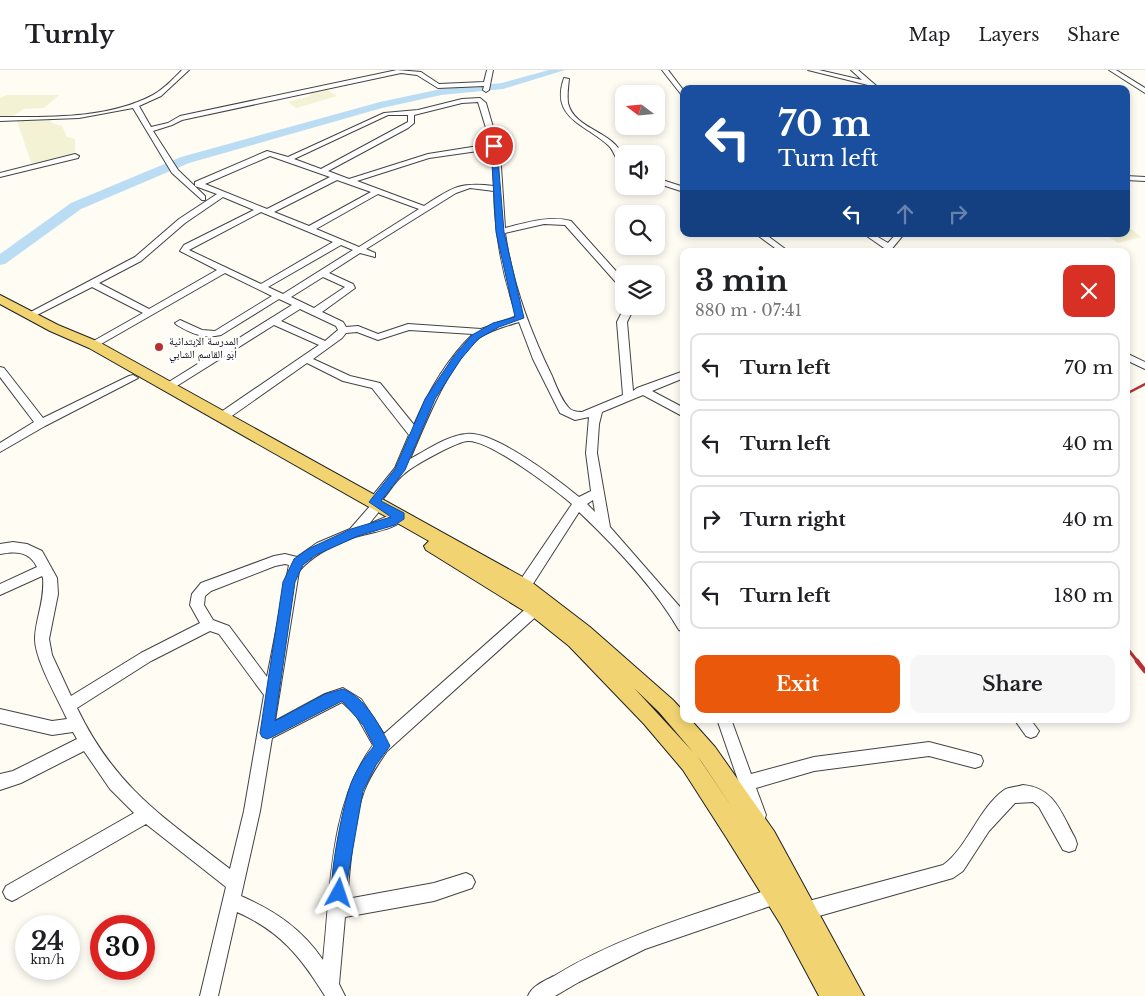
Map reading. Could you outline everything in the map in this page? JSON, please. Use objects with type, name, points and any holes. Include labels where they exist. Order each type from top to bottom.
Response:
[{"type":"main road","points":[[0,299],[54,328],[72,334],[94,345],[222,417],[519,591],[584,632],[666,706],[680,722]]},
{"type":"main road","points":[[54,328],[63,338],[134,378],[375,506]]},
{"type":"main road","points":[[519,591],[535,609],[574,641],[613,678],[690,763],[776,896],[832,996]]},
{"type":"main road","points":[[681,723],[708,754],[766,839],[852,996]]},
{"type":"street","points":[[0,119],[67,117],[135,105],[160,94],[186,70]]},
{"type":"street","points":[[480,100],[488,84],[490,70]]},
{"type":"street","points":[[664,70],[680,91]]},
{"type":"street","points":[[811,70],[868,83]]},
{"type":"street","points":[[854,70],[871,85]]},
{"type":"street","points":[[1112,70],[1145,91]]},
{"type":"street","points":[[149,130],[170,124],[180,118],[401,71],[419,73],[438,86],[488,84]]},
{"type":"street","points":[[566,80],[564,100],[567,111],[573,118],[598,133],[615,148]]},
{"type":"street","points":[[289,159],[386,114],[393,112],[411,114],[467,100],[480,100]]},
{"type":"street","points":[[480,100],[483,103],[494,146],[500,232],[520,318],[564,410],[576,416],[597,410],[641,390],[680,375]]},
{"type":"street","points":[[135,105],[175,171],[207,203]]},
{"type":"street","points":[[323,171],[406,126],[410,123],[411,114]]},
{"type":"street","points":[[350,181],[428,156],[494,146]]},
{"type":"street","points":[[372,255],[198,184],[266,153],[338,176],[426,209]]},
{"type":"street","points":[[0,175],[75,156]]},
{"type":"street","points":[[338,176],[187,247],[184,251],[222,271],[340,324],[343,330]]},
{"type":"street","points":[[1130,178],[1145,179]]},
{"type":"street","points":[[665,183],[680,189]]},
{"type":"street","points":[[180,324],[203,335],[218,333],[323,274],[464,187],[498,189]]},
{"type":"street","points":[[309,230],[378,191]]},
{"type":"street","points":[[30,316],[94,284],[138,259],[207,203],[221,195]]},
{"type":"street","points":[[500,232],[553,221],[564,221],[568,223],[615,276]]},
{"type":"street","points":[[768,237],[781,248]]},
{"type":"street","points":[[872,237],[886,248]]},
{"type":"street","points":[[888,248],[897,237]]},
{"type":"street","points":[[260,288],[340,242]]},
{"type":"street","points":[[94,345],[222,271]]},
{"type":"street","points":[[315,312],[350,288],[350,286],[323,274]]},
{"type":"street","points":[[94,284],[150,313]]},
{"type":"street","points":[[168,387],[299,305]]},
{"type":"street","points":[[626,315],[622,322],[628,396]]},
{"type":"street","points":[[355,532],[400,470],[430,399],[468,344],[482,332],[496,325],[520,318]]},
{"type":"street","points":[[274,320],[326,345]]},
{"type":"street","points":[[343,330],[358,330],[378,337],[408,327],[482,332]]},
{"type":"street","points":[[222,417],[339,336],[343,330]]},
{"type":"street","points":[[1130,358],[1145,366]]},
{"type":"street","points":[[306,359],[347,379],[376,385],[415,434]]},
{"type":"street","points":[[0,370],[41,423]]},
{"type":"street","points":[[0,448],[41,423],[134,378]]},
{"type":"street","points":[[641,390],[680,411]]},
{"type":"street","points":[[597,410],[592,423],[591,449],[604,526]]},
{"type":"street","points":[[400,470],[462,438],[475,438],[544,474],[604,526],[670,605],[680,620]]},
{"type":"street","points":[[519,591],[579,503],[598,492]]},
{"type":"street","points":[[209,996],[234,892],[267,733],[271,693],[289,582],[298,562],[312,552],[355,532],[396,519]]},
{"type":"street","points":[[0,549],[13,547],[27,549],[37,554],[50,578],[50,594],[42,639],[45,655],[86,742],[115,783],[234,892],[286,930],[314,960],[333,991]]},
{"type":"street","points":[[209,625],[197,605],[199,594],[206,587],[274,560],[298,562]]},
{"type":"street","points":[[0,590],[45,569]]},
{"type":"street","points":[[333,991],[337,910],[342,859],[354,797],[371,761],[382,746],[535,609]]},
{"type":"street","points":[[69,705],[154,652],[209,625],[217,626],[224,630],[271,693]]},
{"type":"street","points":[[267,733],[343,694],[351,700],[367,721],[382,746]]},
{"type":"street","points":[[0,716],[31,725],[52,728],[77,724]]},
{"type":"street","points":[[725,723],[766,839]]},
{"type":"street","points":[[1024,723],[1031,731]]},
{"type":"street","points":[[0,782],[15,778],[86,742]]},
{"type":"street","points":[[746,782],[814,764],[929,749],[975,761]]},
{"type":"street","points":[[805,912],[947,872],[957,866],[983,825],[1010,796],[1023,793],[1036,794],[1045,801],[1069,844]]},
{"type":"street","points":[[12,892],[148,814]]},
{"type":"street","points":[[337,910],[434,892],[466,882]]},
{"type":"street","points":[[537,996],[580,971],[642,941],[776,896]]},
{"type":"shaded area","points":[[324,88],[337,96],[296,108],[288,102],[311,96],[306,92]]},
{"type":"shaded area","points":[[7,95],[59,95],[44,108],[23,109],[12,117],[0,118],[0,98]]},
{"type":"shaded area","points":[[50,120],[52,123],[62,126],[67,137],[75,139],[75,152],[32,165],[17,121]]},
{"type":"shaded area","points":[[1130,228],[1141,237],[1118,243],[1109,237],[1130,237]]},
{"type":"waterway","points":[[0,261],[76,206],[185,160],[380,105],[441,92],[503,86],[560,70]]},
{"type":"railway","points":[[1130,392],[1145,384]]},
{"type":"railway","points":[[1130,652],[1138,662]]},
{"type":"railway","points":[[1137,661],[1145,671]]},
{"type":"place","name":"المدرسة الإبتدائية أبو القاسم الشابي","points":[[159,347]]},
{"type":"route","points":[[339,893],[342,859],[356,790],[371,761],[382,746],[367,721],[349,697],[343,694],[289,720],[267,733],[271,693],[289,582],[293,569],[298,562],[312,552],[355,532],[391,522],[400,516],[374,502],[400,470],[430,399],[457,358],[475,337],[496,325],[520,318],[500,232],[496,151],[494,146]]}]
